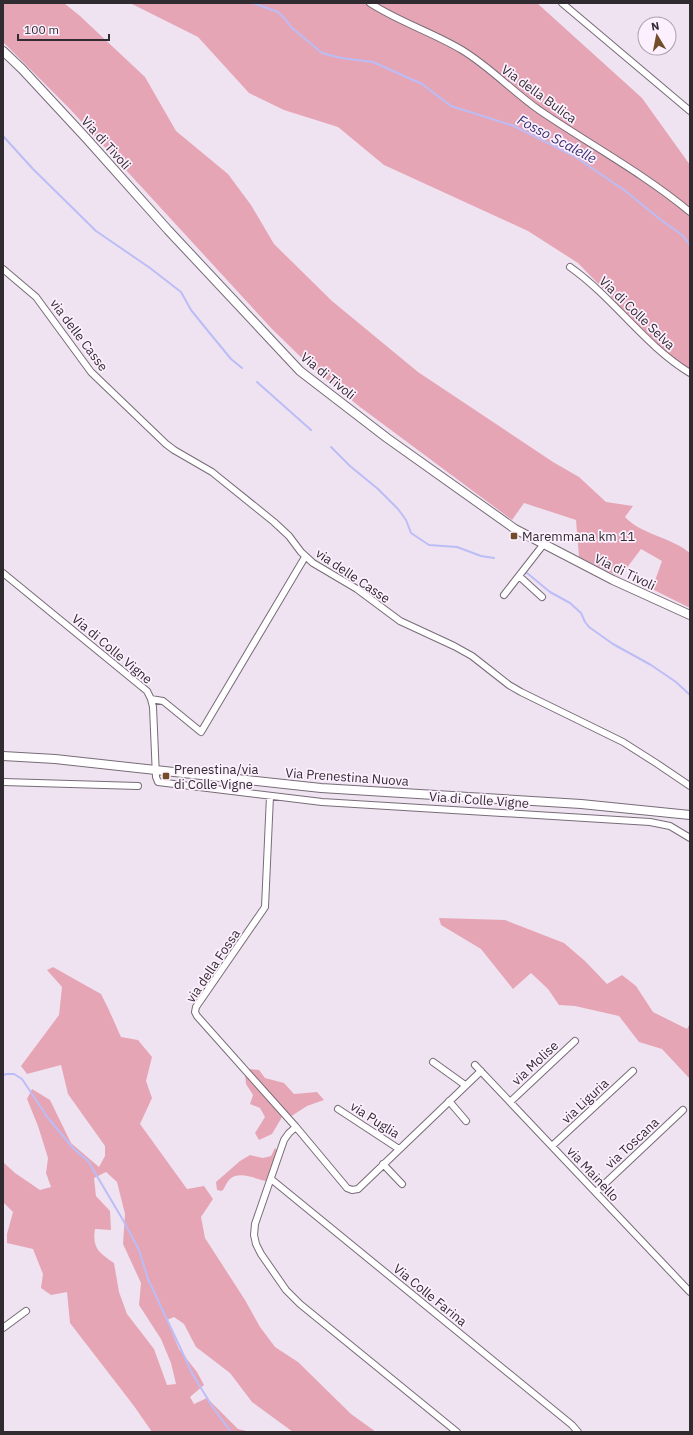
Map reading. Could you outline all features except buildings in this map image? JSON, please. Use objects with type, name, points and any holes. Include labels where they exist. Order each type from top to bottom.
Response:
[{"type":"main road","name":"Via di Tivoli","points":[[3,51],[60,110],[168,230],[300,372],[387,438],[520,533],[613,580],[690,615]]},
{"type":"main road","name":"Via Prenestina Nuova","points":[[3,756],[55,759],[321,788],[581,804],[690,815]]},
{"type":"street","name":"Via della Bulica","points":[[370,3],[468,54],[538,109],[654,184],[690,212]]},
{"type":"street","points":[[562,3],[690,111]]},
{"type":"street","name":"Via di Colle Selva","points":[[570,267],[591,283],[655,347],[690,373]]},
{"type":"street","name":"via delle Casse","points":[[3,269],[34,296],[91,372],[156,435],[174,450],[212,472],[274,522],[285,532],[305,556],[322,569],[357,589],[398,620],[467,653],[485,665],[506,683],[521,692],[627,744],[690,786]]},
{"type":"street","points":[[504,595],[544,545]]},
{"type":"street","points":[[151,699],[163,701],[168,704],[200,732],[305,556]]},
{"type":"street","name":"Via di Colle Vigne","points":[[3,573],[143,687],[151,699],[153,708],[156,779],[160,782],[322,802],[650,822],[670,826],[690,838]]},
{"type":"street","points":[[519,576],[542,597]]},
{"type":"street","points":[[3,782],[138,786]]},
{"type":"street","name":"via della Fossa","points":[[270,796],[265,907],[196,1006],[195,1011],[197,1016],[296,1127],[347,1188],[352,1190],[358,1189],[383,1164]]},
{"type":"street","name":"via Molise","points":[[510,1102],[575,1041]]},
{"type":"street","points":[[432,1062],[466,1085]]},
{"type":"street","name":"via Mainello","points":[[475,1065],[690,1292]]},
{"type":"street","points":[[402,1184],[383,1164],[481,1071]]},
{"type":"street","name":"via Liguria","points":[[552,1146],[633,1071]]},
{"type":"street","points":[[449,1101],[466,1121]]},
{"type":"street","name":"via Puglia","points":[[338,1109],[400,1149]]},
{"type":"street","name":"via Toscana","points":[[596,1192],[683,1110]]},
{"type":"street","points":[[296,1127],[285,1138],[255,1224],[255,1239],[261,1254],[286,1290],[300,1304],[457,1432]]},
{"type":"street","name":"Via Colle Farina","points":[[271,1179],[575,1431]]},
{"type":"street","points":[[3,1328],[26,1311]]},
{"type":"shaded area","points":[[3,3],[64,3],[145,77],[176,131],[228,174],[251,205],[274,244],[332,301],[418,372],[553,462],[579,477],[606,502],[633,506],[625,517],[632,523],[648,532],[674,543],[690,553],[690,608],[652,589],[662,561],[641,549],[620,577],[579,557],[576,520],[524,503],[512,520],[360,407],[309,365],[272,329],[68,107],[3,42]]},
{"type":"shaded area","points":[[130,3],[537,3],[642,98],[690,165],[690,371],[637,331],[613,299],[578,263],[528,231],[384,165],[338,127],[284,110],[249,93],[198,37]]},
{"type":"shaded area","points":[[439,918],[505,920],[564,943],[585,961],[607,984],[622,975],[636,986],[653,1012],[687,1029],[690,1023],[690,1079],[662,1049],[639,1042],[619,1016],[575,1006],[559,1005],[548,989],[531,973],[513,989],[481,949],[441,925]]},
{"type":"shaded area","points":[[53,967],[101,994],[121,1037],[138,1040],[152,1057],[146,1081],[152,1098],[140,1124],[187,1189],[204,1186],[213,1199],[201,1217],[205,1238],[245,1300],[260,1327],[275,1347],[298,1362],[351,1414],[376,1432],[293,1432],[252,1402],[230,1373],[196,1347],[184,1324],[174,1317],[167,1320],[179,1349],[197,1372],[204,1385],[190,1397],[194,1404],[207,1398],[238,1429],[251,1432],[152,1432],[134,1406],[70,1323],[67,1292],[51,1295],[41,1288],[43,1274],[33,1249],[7,1243],[7,1234],[13,1212],[3,1202],[3,1162],[15,1173],[40,1190],[51,1187],[46,1173],[48,1158],[38,1126],[27,1099],[32,1089],[50,1100],[71,1143],[99,1167],[105,1156],[105,1146],[68,1094],[61,1065],[27,1074],[21,1066],[59,1015],[62,987],[47,970]],"holes":[[[106,1172],[117,1182],[125,1214],[123,1244],[141,1283],[139,1305],[161,1339],[171,1363],[176,1384],[167,1385],[154,1349],[127,1314],[119,1292],[114,1263],[104,1256],[96,1245],[94,1236],[95,1229],[111,1230],[110,1211],[96,1196],[94,1178]]]},
{"type":"shaded area","points":[[249,1069],[259,1070],[265,1078],[284,1083],[294,1094],[317,1092],[324,1100],[307,1106],[290,1117],[248,1071]]},
{"type":"shaded area","points":[[245,1074],[282,1117],[272,1134],[259,1140],[255,1133],[265,1117],[260,1108],[250,1104],[253,1095],[246,1084]]},
{"type":"shaded area","points":[[275,1148],[278,1151],[266,1181],[242,1175],[233,1177],[229,1180],[222,1191],[217,1190],[216,1182],[240,1161],[250,1155],[263,1158],[271,1156]]},
{"type":"waterway","name":"Fosso Scalelle","points":[[253,3],[278,12],[292,28],[322,53],[341,58],[373,62],[422,84],[451,106],[514,126],[574,156],[624,190],[682,235],[690,245]]},
{"type":"waterway","points":[[3,136],[33,169],[96,231],[150,268],[181,292],[191,310],[231,359],[242,368]]},
{"type":"waterway","points":[[257,382],[311,430]]},
{"type":"waterway","points":[[331,447],[398,509],[406,520],[411,533],[429,545],[457,547],[481,556],[494,558]]},
{"type":"waterway","points":[[527,573],[550,592],[570,603],[581,613],[589,627],[613,644],[651,665],[676,682],[690,695]]},
{"type":"waterway","points":[[3,1075],[14,1074],[22,1079],[48,1118],[73,1148],[88,1161],[139,1250],[148,1279],[193,1375],[212,1406],[231,1432]]},
{"type":"place","name":"Maremmana km 11","points":[[514,536]]},
{"type":"place","name":"Prenestina/via di Colle Vigne","points":[[166,776]]}]
